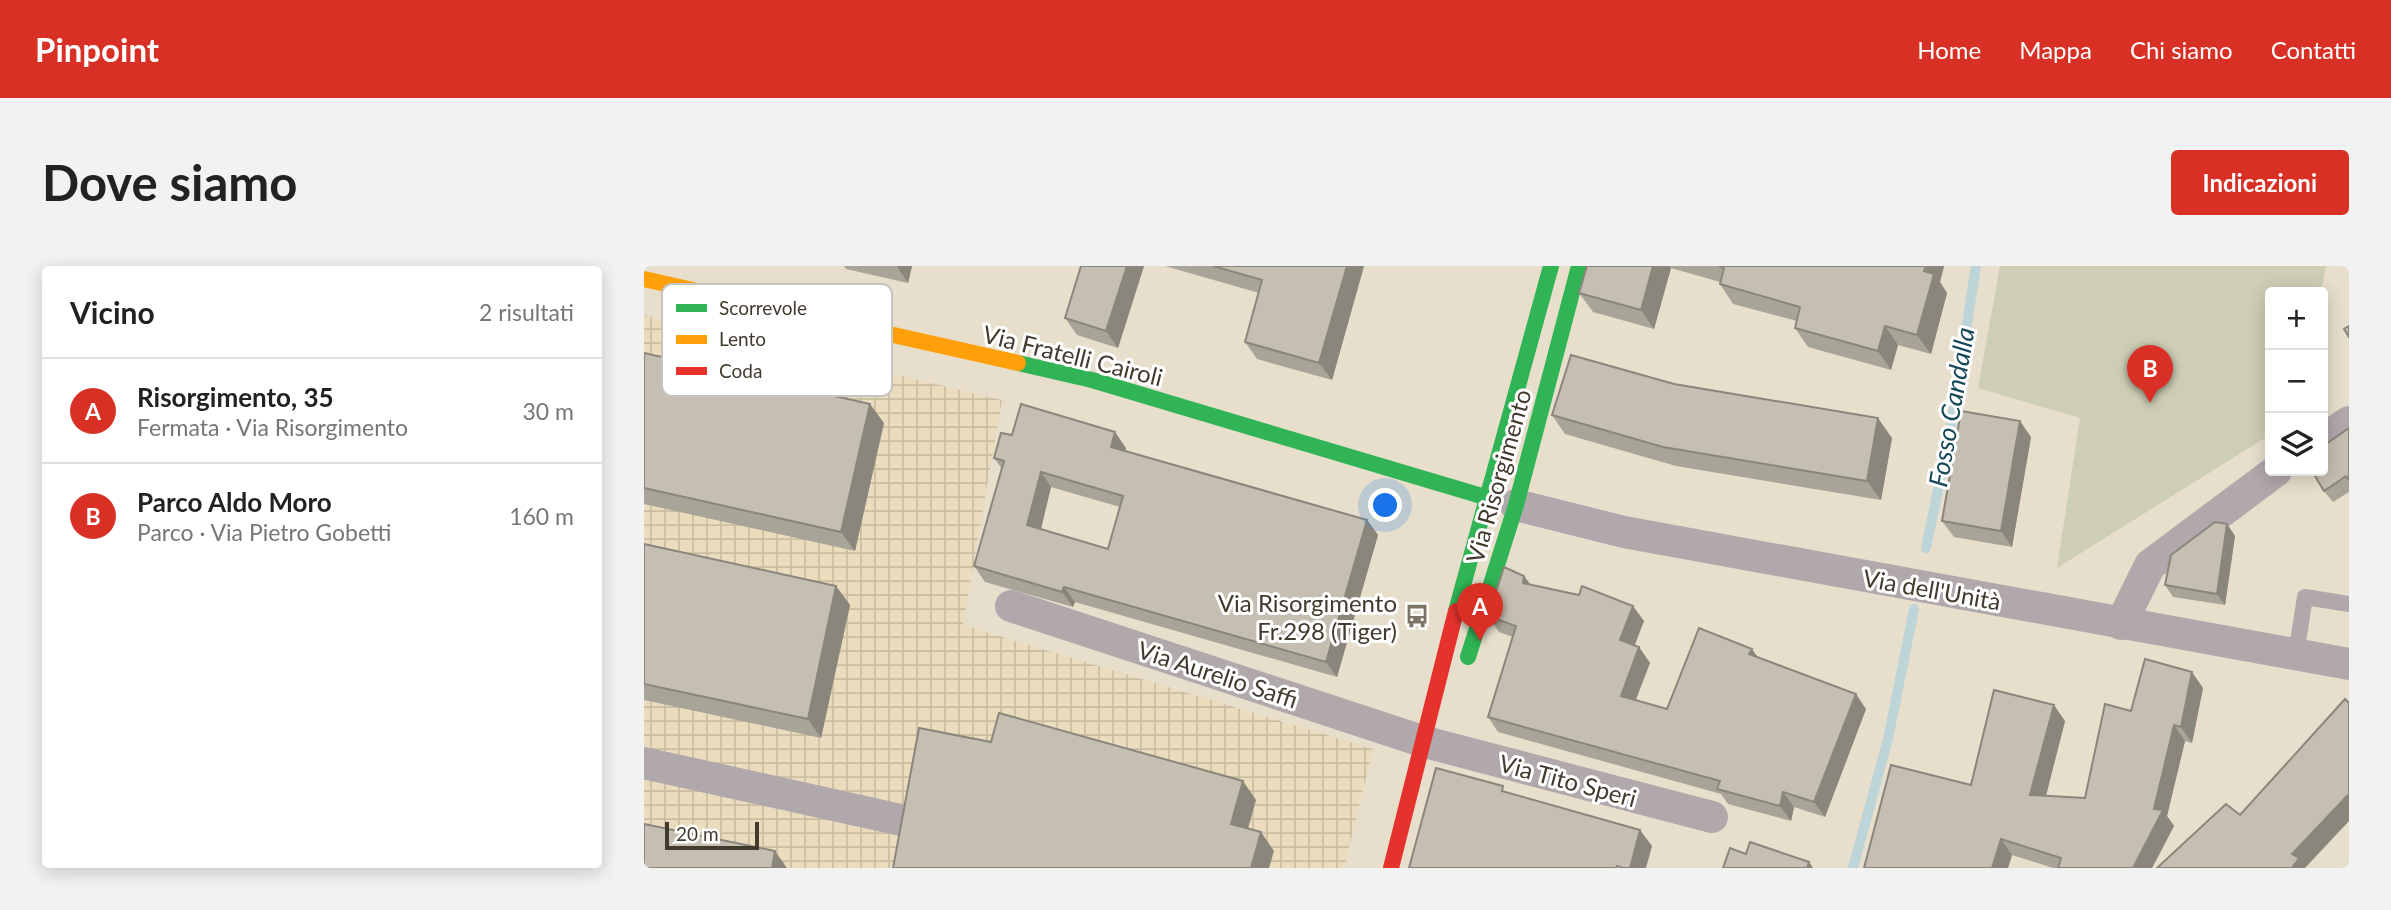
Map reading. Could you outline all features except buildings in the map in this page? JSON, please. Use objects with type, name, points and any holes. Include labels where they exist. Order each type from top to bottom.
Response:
[{"type":"main road","name":"Via Risorgimento","points":[[1391,868],[1485,497],[1556,267]]},
{"type":"main road","points":[[1516,505],[1509,463],[1556,267]]},
{"type":"main road","name":"Via Fratelli Cairoli","points":[[644,279],[666,284]]},
{"type":"main road","name":"Via Fratelli Cairoli","points":[[892,335],[1092,380],[1485,497]]},
{"type":"main road","points":[[1446,697],[1493,521],[1493,509],[1485,497]]},
{"type":"main road","name":"Via Risorgimento","points":[[1426,736],[1460,674],[1475,637],[1516,505]]},
{"type":"street","points":[[2328,437],[2349,422]]},
{"type":"street","points":[[2121,624],[2150,565],[2269,476]]},
{"type":"street","name":"Via dell'Unità","points":[[1516,505],[1624,532],[2349,664]]},
{"type":"street","name":"Via Aurelio Saffi","points":[[1012,606],[1426,736]]},
{"type":"street","name":"Via Tito Speri","points":[[1426,736],[1712,817]]},
{"type":"street","points":[[644,763],[901,820]]},
{"type":"lane","points":[[2296,655],[2305,597],[2349,604]]},
{"type":"shaded area","points":[[644,315],[662,319],[662,396],[892,396],[892,374],[1002,400],[963,625],[1373,749],[1344,868],[644,868]]},
{"type":"green space","points":[[2000,266],[2326,266],[2322,287],[2265,287],[2265,438],[2057,568],[2080,418],[1978,388]]},
{"type":"waterway","name":"Fosso Candalla","points":[[1926,548],[1951,427],[1976,266]]},
{"type":"waterway","name":"Fosso Candalla","points":[[1853,868],[1888,739],[1914,609]]},
{"type":"traffic: fast","points":[[1456,611],[1551,266]]},
{"type":"traffic: fast","points":[[1468,657],[1516,505],[1579,266]]},
{"type":"traffic: fast","points":[[1018,363],[1092,380],[1485,497]]},
{"type":"traffic: slow","points":[[644,279],[666,284]]},
{"type":"traffic: slow","points":[[892,335],[1018,363]]},
{"type":"traffic: jam","points":[[1391,868],[1456,611]]},
{"type":"place","name":"Parco Aldo Moro","points":[[2150,403]]},
{"type":"place","name":"Via Risorgimento Fr.298 (Tiger)","points":[[1417,616]]},
{"type":"place","name":"Risorgimento, 35","points":[[1480,641]]}]
